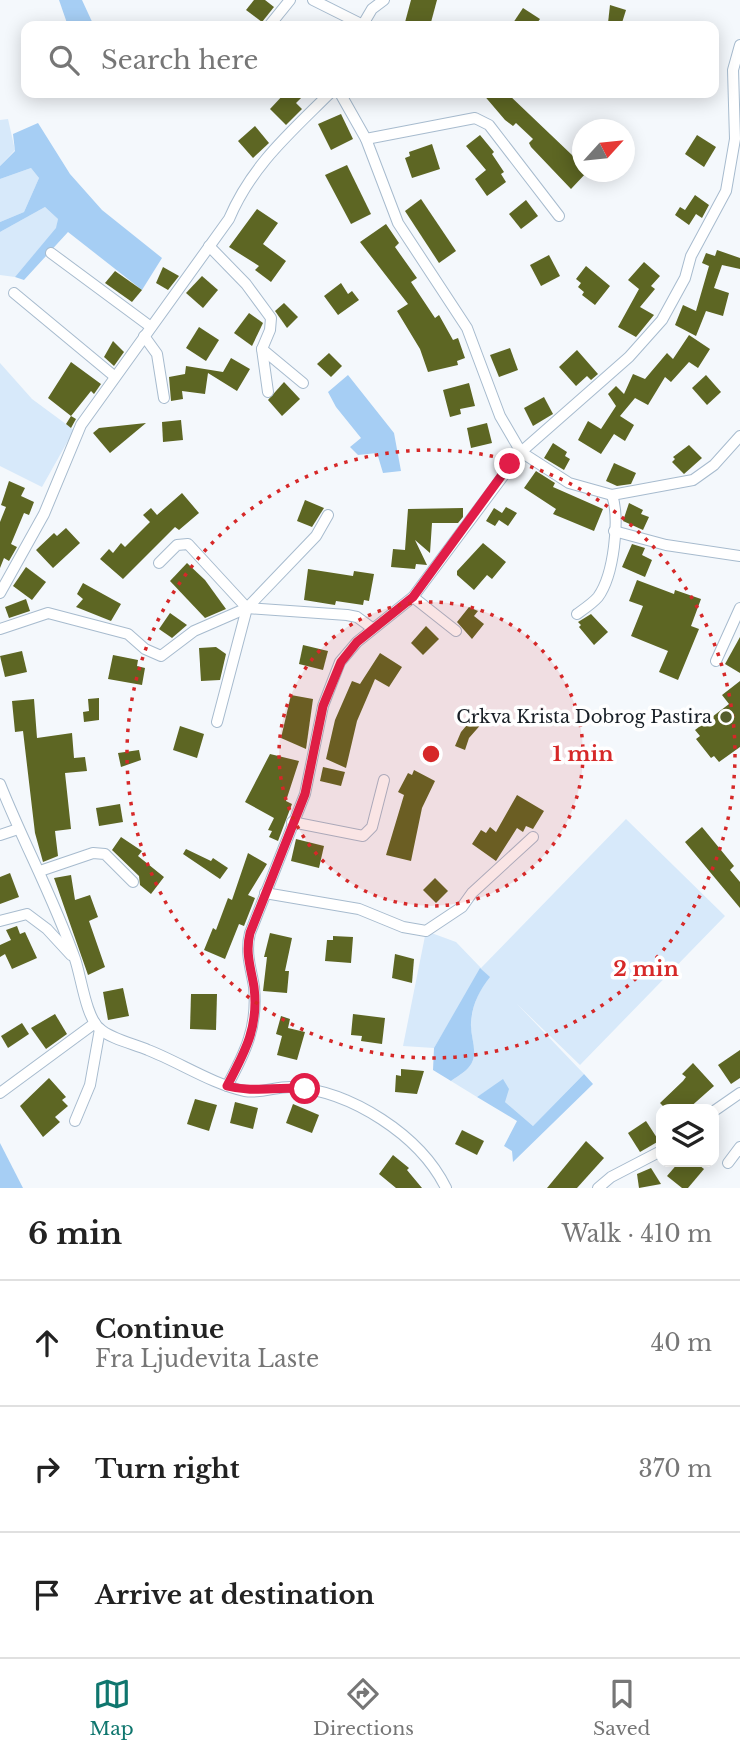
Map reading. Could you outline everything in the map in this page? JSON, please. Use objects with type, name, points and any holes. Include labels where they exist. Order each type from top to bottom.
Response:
[{"type":"street","points":[[273,21],[290,0]]},
{"type":"street","points":[[313,0],[353,21]]},
{"type":"street","points":[[366,21],[372,9],[384,0]]},
{"type":"street","points":[[227,1086],[247,1051],[256,1021],[254,987],[247,953],[250,933],[305,794],[329,685],[341,662],[372,628],[413,597],[521,452],[643,344],[668,309],[685,278],[691,256],[726,191],[735,139],[733,70],[740,45]]},
{"type":"street","points":[[0,593],[44,514],[82,425],[114,376],[229,219],[243,188],[258,166],[326,98]]},
{"type":"street","points":[[343,98],[366,139],[398,223],[467,328],[500,416],[521,452],[569,483],[612,495],[693,480],[714,465],[740,436]]},
{"type":"street","points":[[366,139],[475,118],[489,125],[559,216]]},
{"type":"street","points":[[209,246],[246,284],[271,318],[271,330],[262,349],[268,392]]},
{"type":"street","points":[[51,253],[147,331],[157,354],[164,398]]},
{"type":"street","points":[[15,293],[114,376]]},
{"type":"street","points":[[262,349],[303,383]]},
{"type":"street","points":[[577,614],[598,597],[604,585],[614,531],[615,504],[612,495]]},
{"type":"street","points":[[0,629],[48,613],[128,634],[145,649],[161,656],[194,631],[247,608],[316,536],[328,515]]},
{"type":"street","points":[[614,531],[666,545],[740,556]]},
{"type":"street","points":[[159,563],[177,545],[188,544],[247,608],[347,615],[357,617],[372,628]]},
{"type":"street","points":[[413,597],[456,631]]},
{"type":"street","points":[[217,722],[247,608]]},
{"type":"street","points":[[716,661],[740,608]]},
{"type":"street","points":[[292,822],[363,836],[372,827],[384,780]]},
{"type":"street","points":[[0,785],[18,830],[40,871],[98,1026],[90,1085],[75,1121]]},
{"type":"street","points":[[0,835],[18,830]]},
{"type":"street","points":[[265,893],[359,909],[403,927],[426,931],[463,907],[480,885],[533,837]]},
{"type":"street","points":[[40,871],[93,853],[105,854],[133,882]]},
{"type":"street","points":[[0,921],[27,914],[47,929],[75,960]]},
{"type":"street","points":[[98,1026],[227,1086],[248,1091],[289,1087],[305,1089],[354,1104],[410,1142],[431,1164],[446,1188]]},
{"type":"street","points":[[0,1093],[98,1026]]},
{"type":"street","points":[[719,1108],[740,1093]]},
{"type":"street","points":[[728,1163],[740,1147]]},
{"type":"street","points":[[598,1188],[611,1177],[656,1154]]},
{"type":"shaded area","points":[[59,0],[82,0],[92,21],[66,21]]},
{"type":"shaded area","points":[[8,119],[15,150],[0,166],[0,120]]},
{"type":"shaded area","points":[[38,123],[70,174],[102,210],[162,258],[142,290],[68,232],[24,280],[15,277],[56,228],[58,219],[45,207],[0,232],[0,222],[24,212],[39,178],[31,168],[0,179],[0,166],[15,151],[13,134]]},
{"type":"shaded area","points":[[31,168],[39,178],[24,212],[0,222],[0,179]]},
{"type":"shaded area","points":[[45,207],[58,219],[57,228],[15,277],[0,275],[0,232]]},
{"type":"shaded area","points":[[0,363],[32,399],[74,430],[42,487],[0,466]]},
{"type":"shaded area","points":[[348,375],[394,433],[401,471],[383,473],[377,453],[358,455],[350,447],[361,438],[336,407],[328,392]]},
{"type":"shaded area","points":[[626,819],[725,916],[580,1065],[517,1004],[584,1074],[533,1126],[505,1102],[494,1086],[477,1097],[451,1081],[467,1069],[474,1057],[471,1029],[473,1011],[479,993],[489,977],[481,969],[434,1048],[403,1046],[426,931],[456,942],[481,968]]},
{"type":"shaded area","points":[[480,968],[490,977],[479,993],[473,1010],[471,1029],[474,1057],[467,1069],[451,1081],[433,1070],[434,1048]]},
{"type":"shaded area","points":[[584,1074],[593,1084],[513,1162],[512,1151],[504,1146],[517,1121],[477,1097],[503,1079],[509,1089],[505,1102],[533,1126]]},
{"type":"shaded area","points":[[0,1143],[23,1188],[0,1188]]},
{"type":"building","points":[[254,0],[265,0],[274,7],[263,21],[246,10]]},
{"type":"building","points":[[411,0],[437,0],[431,21],[405,21]]},
{"type":"building","points":[[610,5],[626,10],[623,21],[608,21]]},
{"type":"building","points":[[523,8],[540,19],[539,21],[514,21]]},
{"type":"building","points":[[280,98],[301,98],[296,103],[302,109],[286,125],[270,109]]},
{"type":"building","points":[[486,98],[512,98],[572,155],[572,182],[578,182],[571,189],[531,147],[529,143],[533,139],[516,123],[513,126]]},
{"type":"building","points":[[341,114],[353,139],[331,150],[318,124]]},
{"type":"building","points":[[255,126],[269,143],[253,158],[238,141]]},
{"type":"building","points":[[480,135],[494,152],[492,154],[504,172],[501,174],[506,182],[487,196],[475,179],[486,170],[466,146]]},
{"type":"building","points":[[697,135],[716,147],[704,167],[685,154]]},
{"type":"building","points":[[432,144],[440,169],[412,178],[405,158],[410,156],[409,152]]},
{"type":"building","points":[[347,165],[371,214],[351,224],[325,175]]},
{"type":"building","points":[[695,195],[709,205],[702,218],[696,214],[689,225],[675,215],[680,207],[685,210]]},
{"type":"building","points":[[421,199],[456,251],[439,263],[405,211]]},
{"type":"building","points":[[526,200],[538,216],[521,229],[509,214]]},
{"type":"building","points":[[257,209],[278,223],[263,244],[286,261],[271,282],[255,270],[259,266],[229,247]]},
{"type":"building","points":[[386,224],[399,243],[395,247],[417,278],[411,282],[435,318],[439,315],[453,340],[458,338],[465,358],[457,361],[458,365],[428,372],[420,349],[397,311],[408,304],[360,242]]},
{"type":"building","points":[[717,250],[740,258],[740,269],[722,265],[714,288],[729,293],[723,316],[706,311],[696,336],[675,325],[683,305],[696,311],[709,266],[702,263],[706,253],[715,256]]},
{"type":"building","points":[[549,255],[560,276],[541,286],[530,265]]},
{"type":"building","points":[[644,262],[660,276],[651,286],[655,289],[640,307],[654,315],[636,337],[618,327],[639,289],[628,280]]},
{"type":"building","points":[[586,266],[610,286],[595,305],[582,295],[584,292],[578,287],[581,283],[576,279]]},
{"type":"building","points":[[163,267],[179,276],[168,290],[156,283]]},
{"type":"building","points":[[115,271],[142,290],[132,302],[105,283]]},
{"type":"building","points":[[202,276],[218,290],[203,308],[186,293]]},
{"type":"building","points":[[341,283],[348,294],[352,291],[359,300],[338,315],[324,296]]},
{"type":"building","points":[[284,303],[298,317],[287,328],[275,311]]},
{"type":"building","points":[[249,313],[263,323],[252,346],[234,333]]},
{"type":"building","points":[[199,327],[219,340],[206,361],[186,348]]},
{"type":"building","points":[[689,335],[710,349],[698,368],[689,362],[671,382],[665,377],[648,405],[635,398],[620,416],[634,425],[625,441],[614,434],[601,454],[578,440],[588,421],[601,429],[616,406],[608,394],[616,386],[624,394],[633,374],[645,379],[667,353],[673,359]]},
{"type":"building","points":[[113,341],[124,352],[114,366],[104,357]]},
{"type":"building","points":[[510,348],[518,370],[499,377],[490,355]]},
{"type":"building","points":[[577,350],[598,374],[591,380],[587,376],[576,386],[559,367]]},
{"type":"building","points":[[329,353],[342,366],[331,377],[317,364]]},
{"type":"building","points":[[231,358],[250,369],[237,391],[208,373],[205,394],[182,391],[183,399],[171,401],[169,377],[185,374],[186,366],[223,372]]},
{"type":"building","points":[[71,362],[101,384],[94,394],[91,391],[71,416],[48,398]]},
{"type":"building","points":[[706,375],[721,392],[707,405],[692,388]]},
{"type":"building","points":[[284,382],[300,399],[282,416],[268,400]]},
{"type":"building","points":[[469,383],[475,406],[460,409],[461,414],[450,417],[443,390]]},
{"type":"building","points":[[544,397],[553,414],[533,426],[524,408]]},
{"type":"building","points":[[71,416],[76,419],[71,428],[66,424]]},
{"type":"building","points":[[181,420],[183,440],[163,442],[162,422]]},
{"type":"building","points":[[146,423],[110,453],[93,433],[99,428]]},
{"type":"building","points":[[487,423],[492,443],[471,448],[467,428]]},
{"type":"building","points":[[553,443],[567,452],[565,456],[570,459],[564,470],[544,458]]},
{"type":"building","points":[[689,445],[702,458],[684,474],[672,462],[675,459],[673,457]]},
{"type":"building","points":[[614,463],[636,473],[631,484],[617,486],[606,481]]},
{"type":"building","points":[[536,471],[555,483],[553,487],[603,509],[594,531],[553,514],[556,509],[524,488]]},
{"type":"building","points":[[9,481],[25,488],[21,496],[34,502],[29,515],[24,513],[11,544],[17,547],[9,561],[4,558],[0,568],[0,522],[6,507],[1,505]]},
{"type":"building","points":[[182,493],[199,513],[179,530],[175,527],[123,579],[100,559],[109,549],[113,553],[121,543],[125,547],[150,522],[143,515],[151,508],[157,515]]},
{"type":"building","points":[[305,500],[324,508],[312,527],[297,521]]},
{"type":"building","points":[[629,503],[643,510],[641,514],[649,517],[643,530],[623,521]]},
{"type":"building","points":[[506,507],[517,513],[508,526],[499,520],[495,526],[486,521],[494,508],[502,513]]},
{"type":"building","points":[[463,508],[463,517],[458,523],[432,523],[430,553],[415,540],[427,565],[416,564],[415,569],[391,567],[393,549],[405,550],[408,509]]},
{"type":"building","points":[[66,528],[80,543],[53,568],[36,550],[54,533],[57,536]]},
{"type":"building","points":[[483,543],[506,562],[492,579],[487,575],[474,590],[457,575],[457,571]]},
{"type":"building","points":[[632,544],[645,548],[642,555],[652,560],[645,577],[622,567]]},
{"type":"building","points":[[187,563],[205,580],[226,609],[205,618],[170,581]]},
{"type":"building","points":[[26,567],[46,582],[32,600],[13,586]]},
{"type":"building","points":[[308,569],[353,576],[354,571],[374,574],[369,601],[364,600],[363,605],[336,601],[335,605],[304,600]]},
{"type":"building","points":[[637,580],[674,594],[675,590],[701,599],[691,626],[699,629],[678,680],[659,672],[668,651],[631,636],[643,606],[629,601]]},
{"type":"building","points":[[83,583],[121,604],[111,621],[76,607],[83,599],[77,594]]},
{"type":"building","points":[[26,599],[30,611],[9,618],[5,607]]},
{"type":"building","points":[[469,607],[478,611],[474,616],[484,624],[472,639],[457,622]]},
{"type":"building","points":[[170,613],[187,625],[172,638],[159,629]]},
{"type":"building","points":[[591,614],[608,632],[594,645],[578,622]]},
{"type":"building","points":[[426,626],[439,639],[423,655],[411,643]]},
{"type":"building","points":[[740,637],[740,673],[725,664]]},
{"type":"building","points":[[303,645],[328,651],[323,670],[299,664]]},
{"type":"building","points":[[216,647],[226,654],[220,680],[201,681],[199,648]]},
{"type":"building","points":[[22,651],[27,672],[5,677],[0,656]]},
{"type":"building","points":[[380,653],[402,667],[389,687],[375,679],[357,721],[346,768],[326,759],[335,720],[352,681],[360,684]]},
{"type":"building","points":[[113,655],[138,660],[137,666],[145,668],[142,685],[108,679]]},
{"type":"building","name":"Crkva Krista Dobrog Pastira","points":[[740,681],[740,747],[719,762],[714,756],[711,758],[696,739],[700,736],[695,730],[729,704],[722,695]]},
{"type":"building","points":[[291,695],[313,699],[306,749],[281,738]]},
{"type":"building","points":[[99,698],[99,720],[84,722],[83,712],[89,711],[88,699]]},
{"type":"building","points":[[34,699],[37,738],[72,733],[74,758],[85,757],[87,771],[65,773],[71,829],[55,831],[58,856],[43,862],[35,833],[23,731],[15,732],[12,701]]},
{"type":"building","points":[[483,706],[491,713],[469,738],[465,750],[455,746],[461,732]]},
{"type":"building","points":[[180,726],[204,734],[197,758],[173,750]]},
{"type":"building","points":[[139,750],[141,760],[121,767],[118,753]]},
{"type":"building","points":[[270,754],[299,761],[286,801],[292,804],[278,841],[269,837],[272,831],[268,830],[274,818],[245,802]]},
{"type":"building","points":[[323,767],[345,772],[341,786],[320,781]]},
{"type":"building","points":[[414,770],[435,781],[422,808],[411,861],[386,855],[404,795],[398,792],[408,773],[412,775]]},
{"type":"building","points":[[517,795],[544,811],[533,829],[526,826],[523,832],[517,828],[496,861],[472,844],[481,830],[486,833],[490,827],[496,832]]},
{"type":"building","points":[[120,804],[123,822],[99,826],[96,808]]},
{"type":"building","points":[[702,827],[734,866],[730,870],[740,882],[740,908],[685,842]]},
{"type":"building","points":[[121,837],[142,851],[138,856],[164,877],[151,894],[140,885],[139,876],[112,850]]},
{"type":"building","points":[[296,839],[324,846],[319,868],[291,861]]},
{"type":"building","points":[[186,849],[211,861],[213,858],[228,868],[220,879],[183,854]]},
{"type":"building","points":[[248,853],[267,864],[248,895],[255,898],[244,926],[239,924],[225,959],[204,950],[213,928],[216,930],[228,898],[232,900]]},
{"type":"building","points":[[10,873],[19,897],[0,904],[0,877]]},
{"type":"building","points":[[71,875],[75,900],[90,895],[98,917],[89,921],[105,967],[88,975],[54,878]]},
{"type":"building","points":[[435,878],[448,891],[436,903],[423,890]]},
{"type":"building","points":[[17,926],[20,934],[25,932],[37,958],[12,969],[5,954],[0,957],[0,945],[11,940],[6,930]]},
{"type":"building","points":[[270,933],[292,938],[285,971],[289,971],[287,993],[263,991],[267,957],[264,957]]},
{"type":"building","points":[[333,936],[353,937],[351,963],[325,961],[327,940],[333,940]]},
{"type":"building","points":[[395,954],[414,959],[412,983],[392,978]]},
{"type":"building","points":[[123,988],[129,1016],[108,1020],[103,992]]},
{"type":"building","points":[[191,994],[217,994],[216,1030],[190,1029]]},
{"type":"building","points":[[55,1014],[67,1034],[46,1049],[31,1028]]},
{"type":"building","points":[[353,1014],[385,1018],[382,1044],[361,1041],[362,1036],[351,1035]]},
{"type":"building","points":[[281,1016],[290,1019],[288,1028],[305,1032],[297,1060],[277,1055],[282,1036],[276,1034]]},
{"type":"building","points":[[22,1023],[29,1034],[8,1048],[1,1036]]},
{"type":"building","points":[[740,1050],[740,1078],[731,1084],[718,1065]]},
{"type":"building","points":[[693,1063],[714,1086],[694,1104],[661,1104],[686,1077],[682,1074]]},
{"type":"building","points":[[401,1069],[424,1071],[417,1094],[395,1092],[396,1075],[401,1076]]},
{"type":"building","points":[[49,1078],[66,1097],[62,1100],[68,1106],[55,1117],[60,1122],[43,1137],[20,1106]]},
{"type":"building","points":[[195,1099],[217,1105],[209,1131],[187,1124]]},
{"type":"building","points":[[235,1102],[258,1108],[253,1129],[230,1123]]},
{"type":"building","points":[[293,1104],[319,1115],[312,1133],[286,1123]]},
{"type":"building","points":[[646,1121],[656,1136],[656,1143],[640,1152],[628,1133]]},
{"type":"building","points":[[462,1130],[484,1141],[477,1155],[455,1144]]},
{"type":"building","points":[[586,1141],[604,1158],[577,1188],[547,1188]]},
{"type":"building","points":[[393,1155],[409,1168],[407,1170],[422,1188],[396,1188],[379,1174]]},
{"type":"building","points":[[675,1167],[704,1169],[688,1188],[682,1188],[667,1176]]},
{"type":"building","points":[[651,1168],[661,1184],[639,1188],[637,1174]]},
{"type":"place","name":"Crkva Krista Dobrog Pastira","points":[[726,717]]},
{"type":"route","points":[[305,1089],[289,1087],[248,1091],[227,1086],[247,1051],[256,1021],[247,943],[305,794],[329,685],[341,662],[357,642],[413,597],[510,464]]}]
